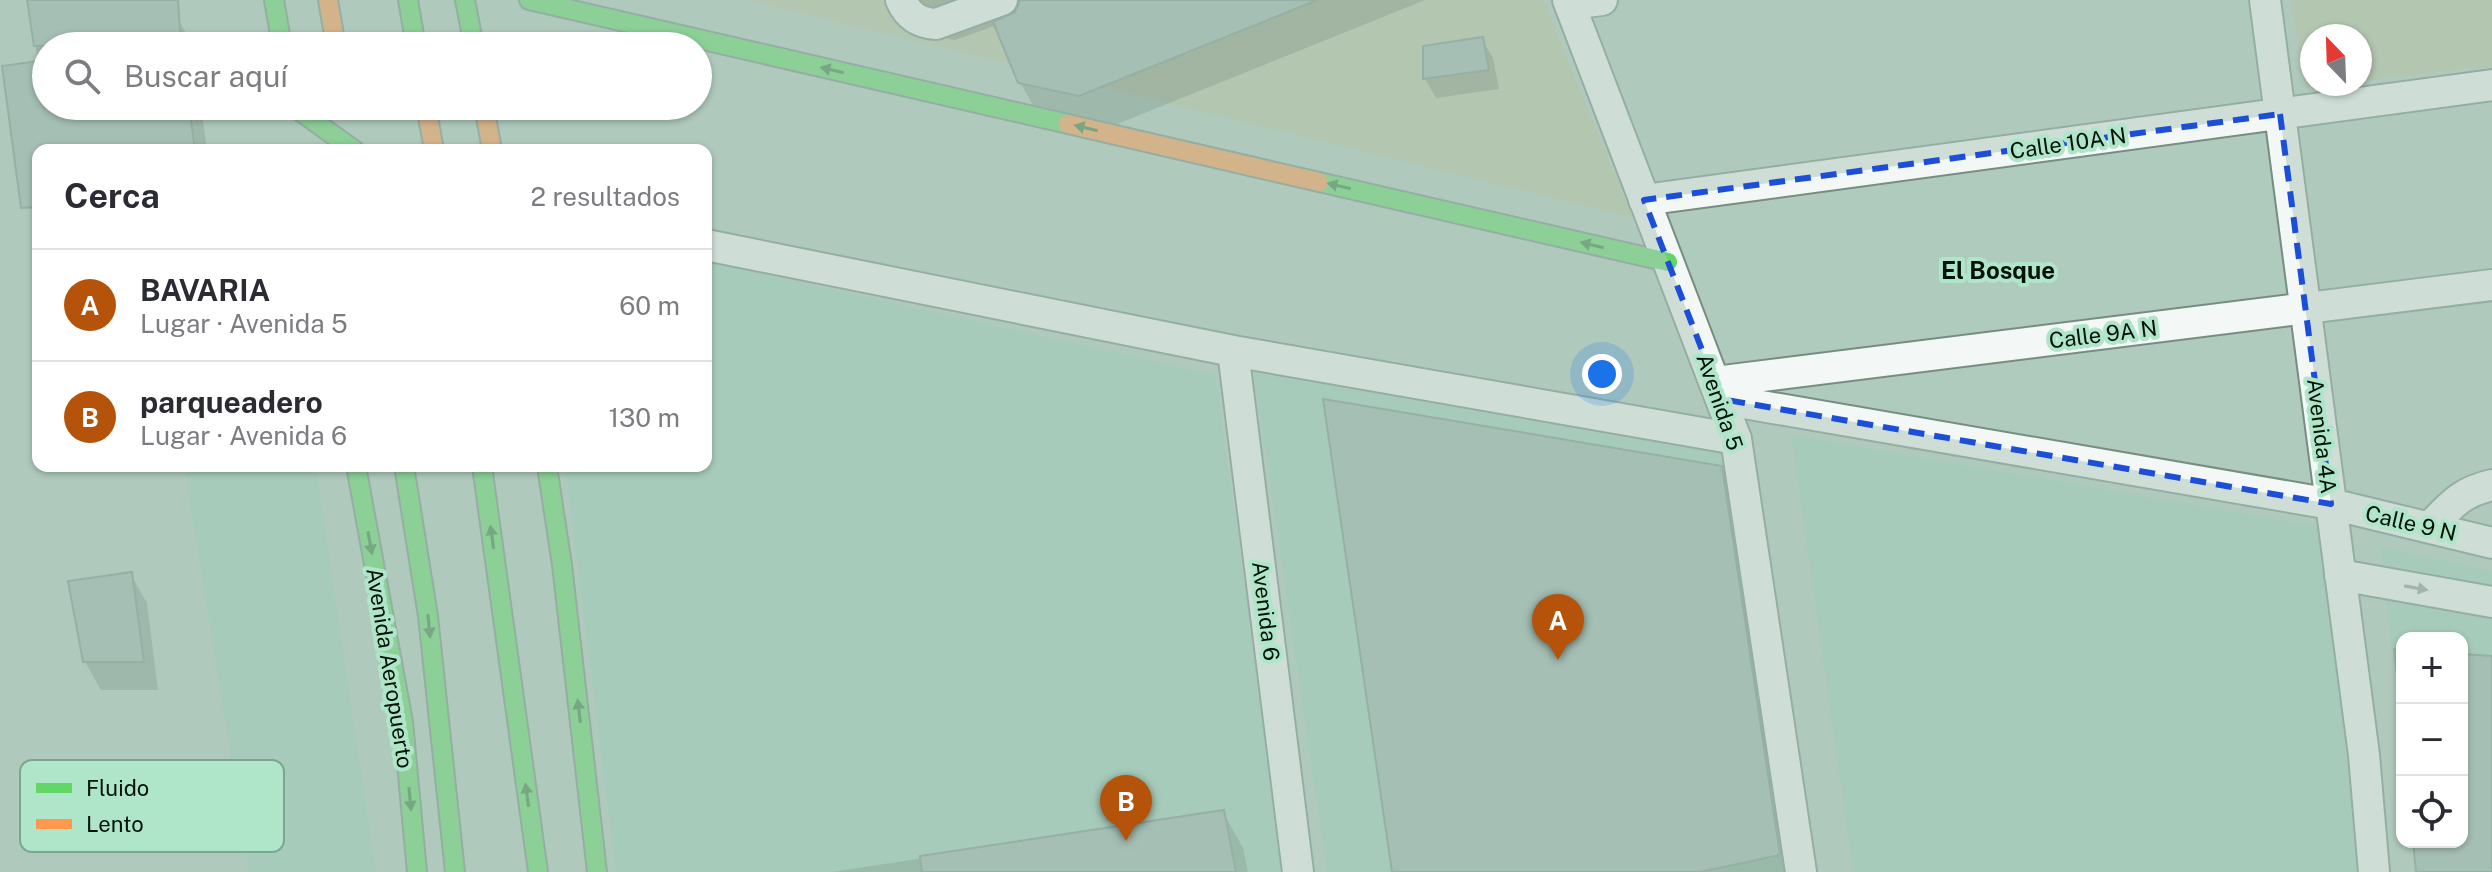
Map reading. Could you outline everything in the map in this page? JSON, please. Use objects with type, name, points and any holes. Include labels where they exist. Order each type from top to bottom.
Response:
[{"type":"street","points":[[274,0],[280,32]]},
{"type":"street","points":[[328,0],[334,32]]},
{"type":"street","points":[[408,0],[414,32]]},
{"type":"street","points":[[465,0],[471,32]]},
{"type":"street","points":[[529,0],[668,32]]},
{"type":"street","points":[[901,0],[906,11],[925,23],[947,21],[1002,0]]},
{"type":"street","points":[[1569,2],[1602,0]]},
{"type":"street","name":"Avenida 4A","points":[[2265,0],[2364,755],[2374,872]]},
{"type":"street","name":"Avenida 5","points":[[1569,2],[1736,439],[1801,872]]},
{"type":"street","points":[[712,42],[1668,262]]},
{"type":"street","name":"Calle 10A N","points":[[1644,200],[2492,85]]},
{"type":"street","points":[[295,120],[297,135]]},
{"type":"street","points":[[312,120],[346,144]]},
{"type":"street","points":[[429,120],[433,144]]},
{"type":"street","points":[[487,120],[491,144]]},
{"type":"street","points":[[349,121],[353,144]]},
{"type":"street","points":[[712,246],[1233,351],[1736,439]]},
{"type":"street","name":"Calle 9A N","points":[[1718,391],[2305,308],[2492,285]]},
{"type":"street","name":"Avenida 6","points":[[1233,351],[1298,872]]},
{"type":"street","name":"Calle 9 N","points":[[1718,391],[2331,504],[2492,543]]},
{"type":"street","name":"Avenida Aeropuerto","points":[[357,472],[403,722],[417,872]]},
{"type":"street","name":"Avenida Aeropuerto","points":[[405,472],[428,616],[455,872]]},
{"type":"street","points":[[483,472],[538,872]]},
{"type":"street","points":[[548,472],[562,565],[597,872]]},
{"type":"street","points":[[2430,527],[2457,498],[2492,485]]},
{"type":"street","points":[[2340,575],[2492,602]]},
{"type":"highlighted area","points":[[2280,114],[2331,504],[1721,399],[1644,200]]},
{"type":"shaded area","points":[[749,0],[1543,0],[1633,218]]},
{"type":"shaded area","points":[[2291,0],[2492,0],[2492,66],[2372,80],[2372,24],[2300,24],[2300,56]]},
{"type":"shaded area","points":[[712,262],[1215,375],[1286,872],[616,872],[566,472],[712,472]]},
{"type":"shaded area","points":[[1252,363],[1727,432],[1788,872],[1327,872]]},
{"type":"shaded area","points":[[1791,435],[2333,529],[2372,872],[1853,872]]},
{"type":"shaded area","points":[[185,472],[317,472],[376,872],[249,872],[246,852],[284,852],[284,760],[231,760]]},
{"type":"shaded area","points":[[2380,547],[2492,571],[2492,872],[2468,848],[2468,632],[2396,632],[2396,691]]},
{"type":"building","points":[[27,0],[178,0],[180,32],[32,33]]},
{"type":"building","points":[[1020,0],[1315,1],[1079,96],[1018,83],[993,22],[1015,12]]},
{"type":"building","points":[[1483,37],[1489,70],[1423,79],[1423,46]]},
{"type":"building","points":[[32,62],[32,120],[191,120],[194,144],[32,144],[32,207],[21,208],[2,66]]},
{"type":"building","points":[[1323,399],[1722,466],[1780,855],[1700,872],[1392,872]]},
{"type":"building","points":[[132,572],[144,662],[83,662],[68,581]]},
{"type":"building","points":[[2468,654],[2492,656],[2492,872],[2416,872],[2414,848],[2468,848]]},
{"type":"building","points":[[1224,810],[1236,872],[922,872],[920,856]]},
{"type":"traffic: fast","points":[[274,0],[280,32]]},
{"type":"traffic: fast","points":[[408,0],[414,32]]},
{"type":"traffic: fast","points":[[465,0],[471,32]]},
{"type":"traffic: fast","points":[[529,0],[668,32]]},
{"type":"traffic: fast","points":[[712,42],[1068,124]]},
{"type":"traffic: fast","points":[[312,120],[346,144]]},
{"type":"traffic: fast","points":[[1319,182],[1668,262]]},
{"type":"traffic: fast","points":[[357,472],[403,722],[417,872]]},
{"type":"traffic: fast","points":[[405,472],[428,616],[455,872]]},
{"type":"traffic: fast","points":[[483,472],[538,872]]},
{"type":"traffic: fast","points":[[548,472],[562,565],[597,872]]},
{"type":"traffic: slow","points":[[328,0],[334,32]]},
{"type":"traffic: slow","points":[[429,120],[433,144]]},
{"type":"traffic: slow","points":[[487,120],[491,144]]},
{"type":"traffic: slow","points":[[1068,124],[1319,182]]},
{"type":"place","name":"BAVARIA","points":[[1558,660]]},
{"type":"place","name":"parqueadero","points":[[1126,841]]},
{"type":"district","name":"El Bosque","points":[[1998,270]]}]
